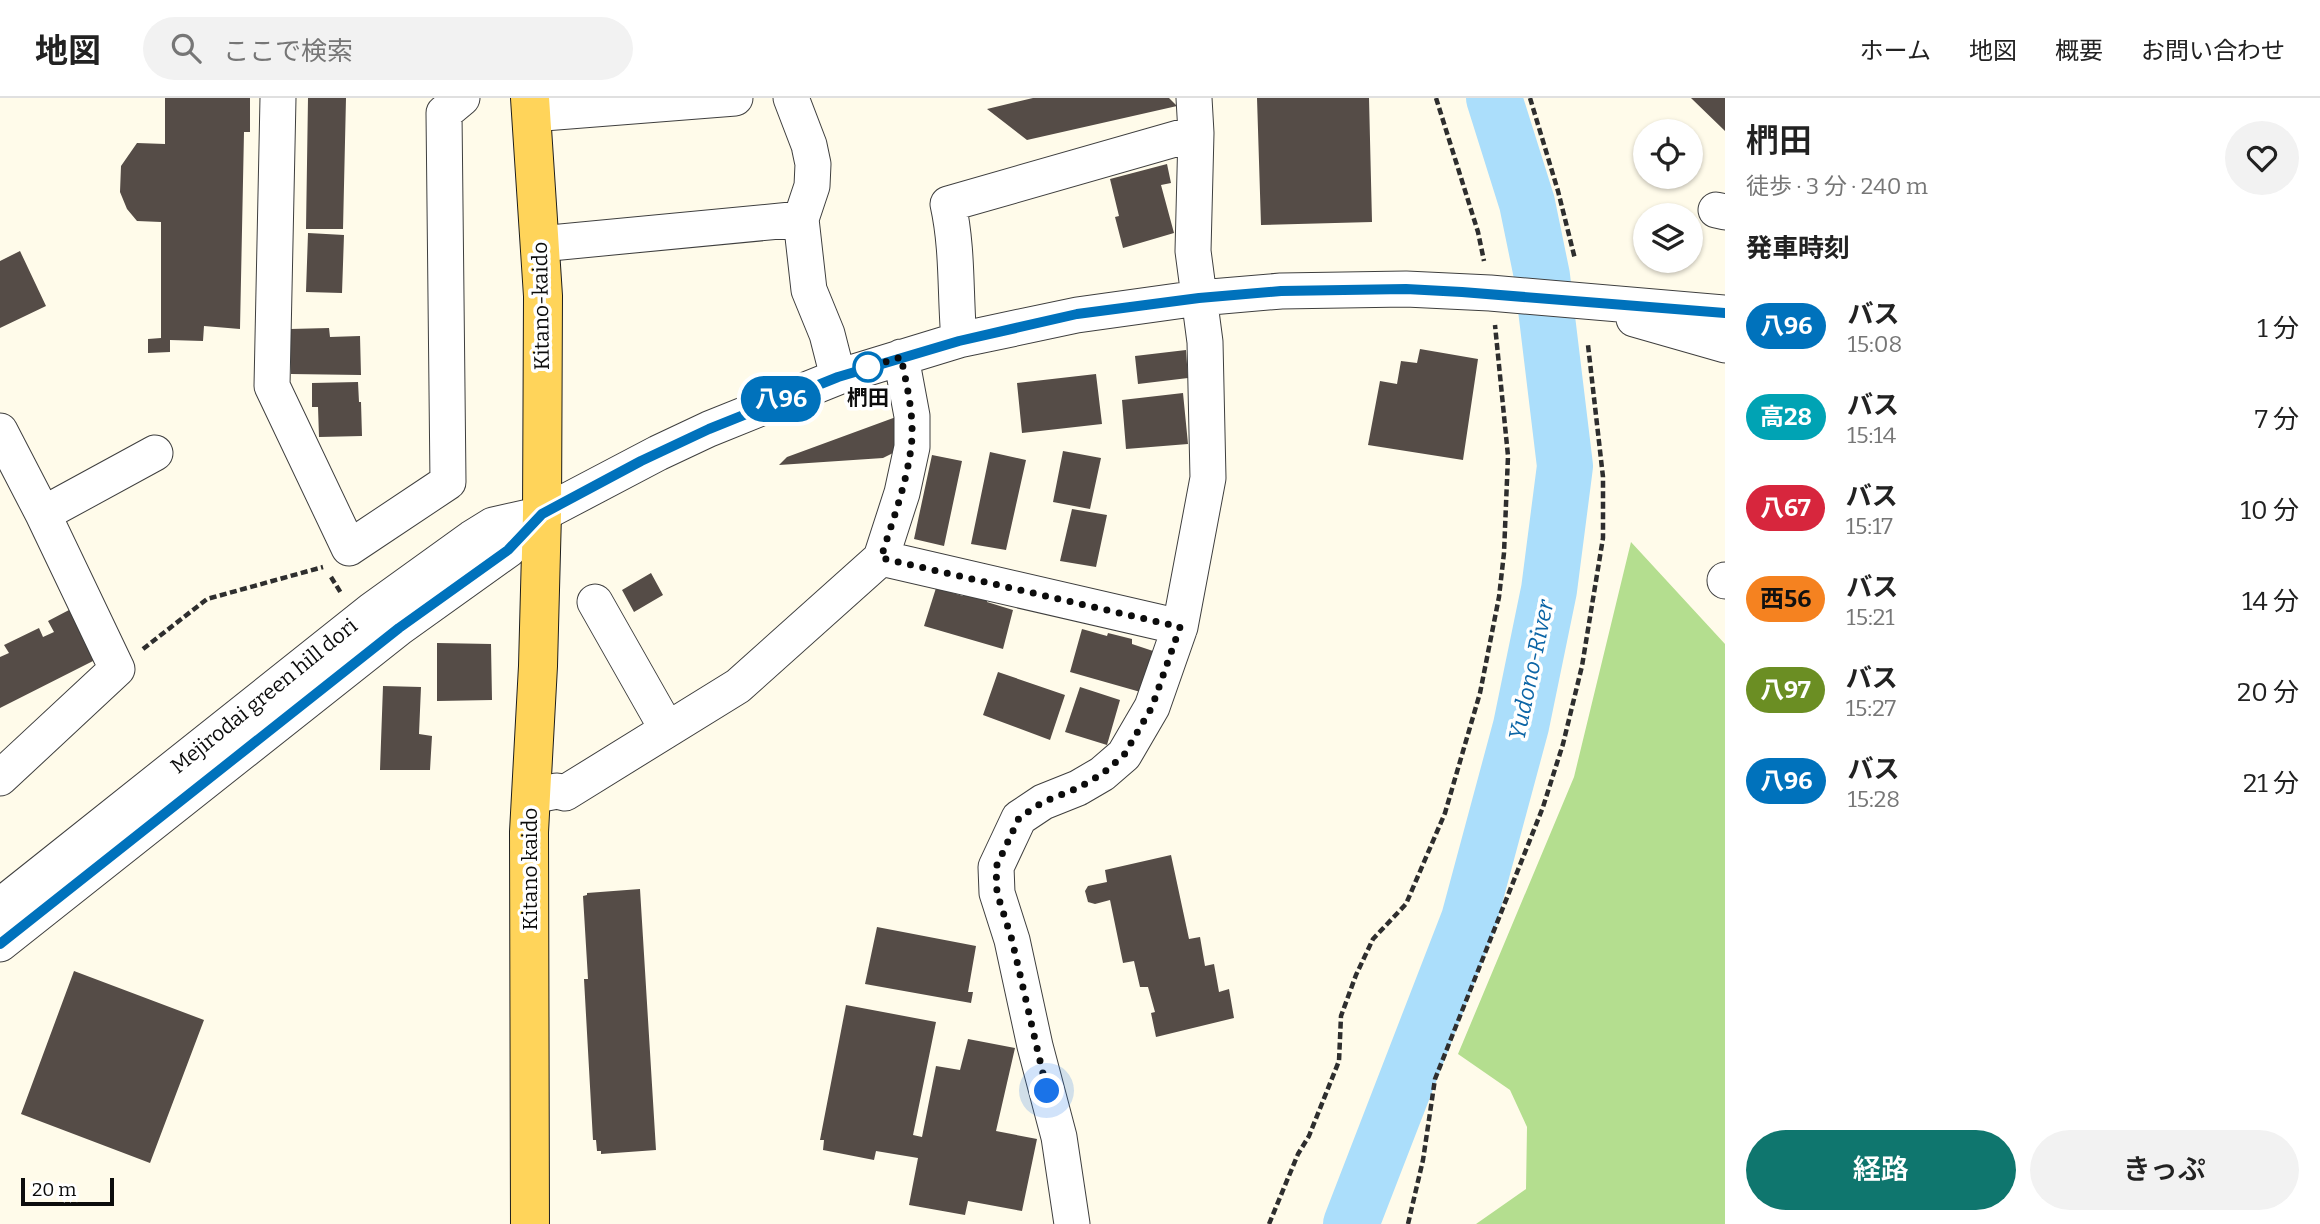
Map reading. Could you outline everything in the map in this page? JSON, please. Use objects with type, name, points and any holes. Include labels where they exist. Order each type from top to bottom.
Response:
[{"type":"main road","name":"Kitano-kaido","points":[[531,106],[540,244],[542,514]]},
{"type":"main road","name":"Kitano kaido","points":[[530,1224],[528,832],[542,514]]},
{"type":"street","points":[[278,98],[272,386],[337,557],[447,482],[444,113],[462,98]]},
{"type":"street","points":[[531,106],[735,98]]},
{"type":"street","points":[[791,98],[809,145],[813,164],[812,186],[801,219],[809,290],[827,334],[838,377]]},
{"type":"street","points":[[1072,1224],[1059,1137],[1035,1046],[1012,940],[997,893],[996,867],[1019,818],[1043,802],[1078,788],[1102,774],[1124,755],[1152,707],[1180,627],[1208,478],[1205,342],[1193,251],[1196,133],[1194,98]]},
{"type":"street","points":[[959,341],[955,297],[955,234],[948,204],[1196,133]]},
{"type":"street","points":[[540,244],[801,219]]},
{"type":"street","name":"Mejirodai green hill dori","points":[[0,906],[403,586],[493,525],[542,514],[709,429],[838,377],[959,341],[1077,314],[1199,298],[1281,291],[1344,289],[1494,294],[1725,313]]},
{"type":"street","name":"Mejirodai green hill dori","points":[[1574,301],[1725,345]]},
{"type":"street","points":[[531,796],[565,793],[738,685],[881,558],[902,493],[912,447],[912,416],[901,357]]},
{"type":"street","points":[[0,431],[117,669],[0,778]]},
{"type":"street","points":[[43,514],[155,453]]},
{"type":"street","name":"Mejirodai green hill dori","points":[[0,944],[399,628],[508,550],[542,514]]},
{"type":"street","points":[[881,558],[1180,627]]},
{"type":"street","points":[[595,602],[667,729]]},
{"type":"path","points":[[1269,1224],[1339,1061],[1341,1016],[1356,975],[1373,939],[1406,904],[1445,813],[1480,693],[1490,651],[1500,586],[1508,456],[1494,294],[1478,232],[1436,98]]},
{"type":"path","points":[[1530,98],[1575,259]]},
{"type":"path","points":[[1408,1224],[1423,1160],[1435,1079],[1543,807],[1563,744],[1582,666],[1604,538],[1603,477],[1588,345]]},
{"type":"path","points":[[117,669],[207,600],[337,557],[344,597]]},
{"type":"green space","points":[[1631,542],[1725,644],[1725,1224],[1476,1224],[1526,1189],[1527,1127],[1510,1090],[1458,1054],[1574,777]]},
{"type":"building","points":[[165,98],[250,98],[250,132],[244,132],[240,329],[204,326],[203,341],[170,340],[170,352],[148,353],[148,339],[161,338],[161,222],[137,221],[127,209],[120,192],[121,166],[137,143],[165,144]]},
{"type":"building","points":[[308,98],[346,98],[343,229],[306,229]]},
{"type":"building","points":[[1033,98],[1169,98],[1177,106],[1027,140],[987,109]]},
{"type":"building","points":[[1257,98],[1369,98],[1372,222],[1261,225]]},
{"type":"building","points":[[1691,98],[1725,98],[1725,131]]},
{"type":"building","points":[[1167,164],[1171,183],[1161,185],[1174,233],[1123,248],[1115,217],[1119,216],[1110,179]]},
{"type":"building","points":[[308,233],[344,235],[342,293],[306,292]]},
{"type":"building","points":[[20,251],[46,306],[0,328],[0,261]]},
{"type":"building","points":[[329,328],[330,337],[360,336],[361,375],[291,374],[290,329]]},
{"type":"building","points":[[1420,349],[1478,359],[1463,460],[1368,445],[1380,381],[1397,384],[1401,361],[1417,363]]},
{"type":"building","points":[[1186,350],[1188,378],[1138,384],[1135,356]]},
{"type":"building","points":[[1096,374],[1102,424],[1022,433],[1017,383]]},
{"type":"building","points":[[358,382],[362,436],[319,437],[318,407],[312,407],[312,383]]},
{"type":"building","points":[[1183,393],[1188,444],[1126,449],[1122,400]]},
{"type":"building","points":[[896,417],[899,450],[883,458],[779,465],[787,457]]},
{"type":"building","points":[[1063,451],[1101,458],[1090,509],[1053,502]]},
{"type":"building","points":[[990,452],[1026,460],[1006,550],[971,544]]},
{"type":"building","points":[[932,455],[962,461],[944,546],[914,539]]},
{"type":"building","points":[[1072,509],[1107,515],[1096,567],[1060,561]]},
{"type":"building","points":[[651,573],[663,595],[634,612],[622,590]]},
{"type":"building","points":[[936,588],[963,596],[964,591],[1013,610],[1003,649],[924,626]]},
{"type":"building","points":[[69,610],[95,660],[0,708],[0,657],[9,653],[4,645],[39,628],[43,637],[54,632],[48,621]]},
{"type":"building","points":[[1082,629],[1132,639],[1132,644],[1156,652],[1144,693],[1070,672]]},
{"type":"building","points":[[437,643],[491,644],[492,700],[437,701]]},
{"type":"building","points":[[998,672],[1065,695],[1050,740],[983,715]]},
{"type":"building","points":[[383,686],[421,687],[419,734],[432,736],[430,770],[380,770]]},
{"type":"building","points":[[1080,687],[1120,700],[1107,745],[1065,732]]},
{"type":"building","points":[[1171,855],[1189,939],[1200,937],[1205,966],[1214,964],[1219,992],[1229,989],[1234,1018],[1156,1037],[1151,1013],[1155,1012],[1148,987],[1140,987],[1134,961],[1123,963],[1110,900],[1095,904],[1088,902],[1085,891],[1088,886],[1107,882],[1105,870]]},
{"type":"building","points":[[640,889],[656,1150],[601,1154],[601,1151],[597,1151],[596,1140],[593,1140],[584,979],[588,979],[583,896],[587,893]]},
{"type":"building","points":[[877,927],[976,946],[968,992],[973,992],[971,1003],[865,984]]},
{"type":"building","points":[[74,971],[204,1020],[150,1163],[21,1114]]},
{"type":"building","points":[[846,1005],[936,1022],[913,1135],[922,1137],[936,1066],[960,1070],[968,1039],[1015,1048],[996,1131],[1037,1139],[1022,1211],[968,1201],[965,1215],[909,1205],[918,1158],[876,1151],[874,1160],[823,1150],[824,1140],[820,1140]]},
{"type":"waterway","name":"Yudono-River","points":[[1351,1224],[1469,919],[1521,726],[1549,590],[1565,466],[1542,276],[1527,203],[1494,98]]},
{"type":"bus line","name":"八96","points":[[0,944],[399,628],[508,550],[542,514],[641,461],[709,429],[838,377],[959,341],[1077,314],[1199,298],[1281,291],[1406,289],[1490,293],[1725,313]]},
{"type":"place","name":"椚田","points":[[868,367]]},
{"type":"route","points":[[868,367],[859,370],[901,357],[912,416],[912,447],[902,493],[881,558],[1180,627],[1152,707],[1124,755],[1102,774],[1078,788],[1043,802],[1019,818],[996,867],[997,893],[1012,940],[1047,1091]]}]
